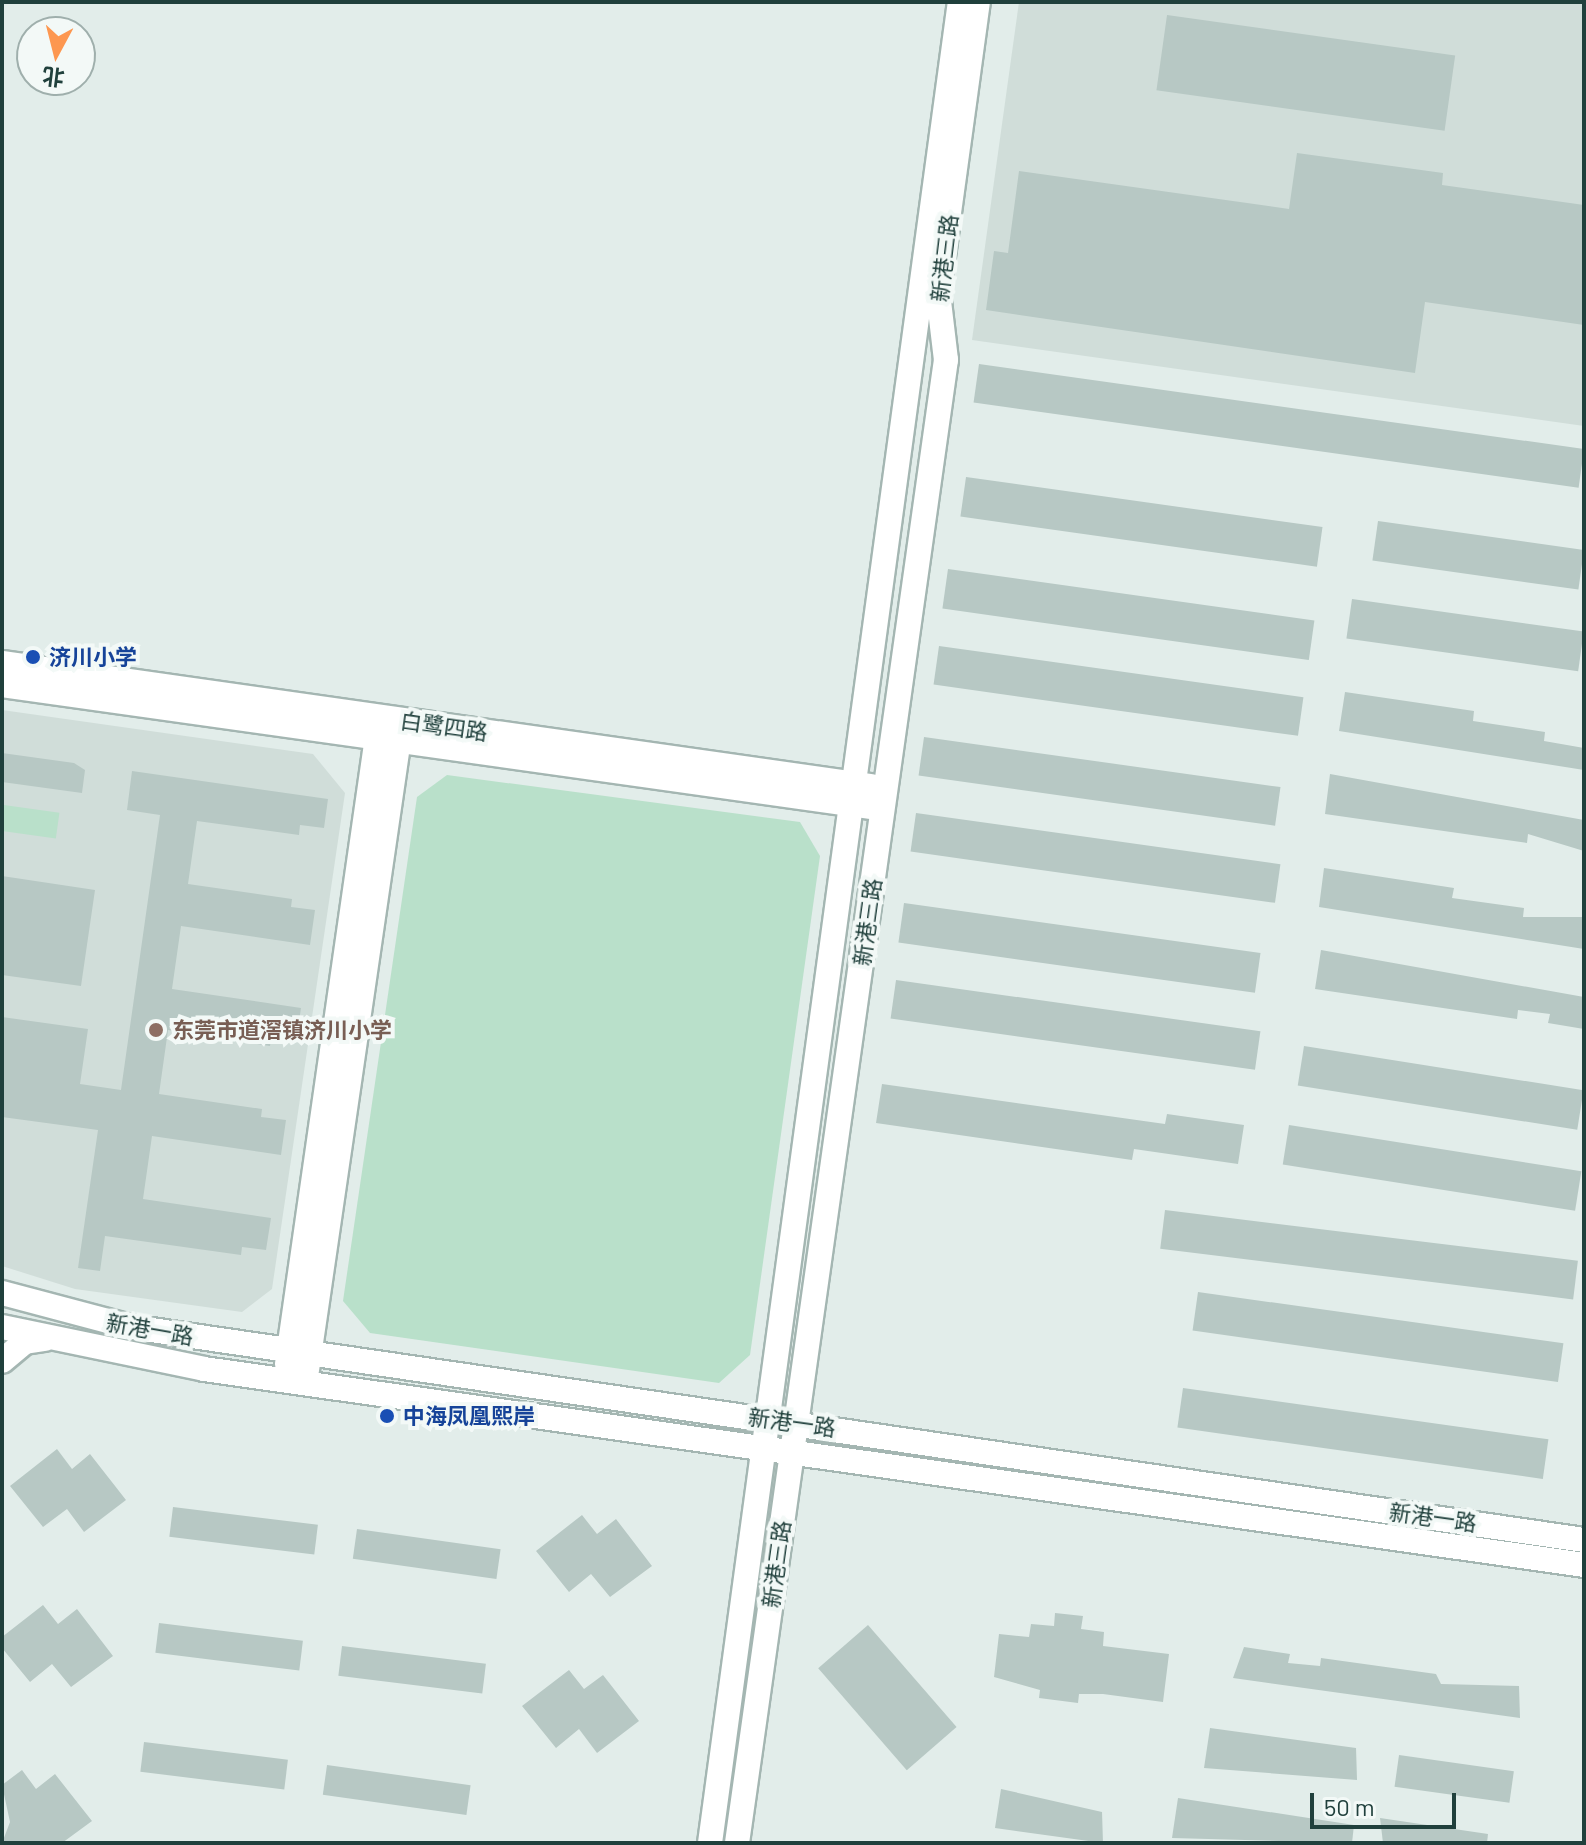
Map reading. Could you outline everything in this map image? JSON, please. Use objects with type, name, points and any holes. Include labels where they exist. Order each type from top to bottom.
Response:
[{"type":"street","name":"新港三路","points":[[710,1843],[857,794],[960,2]]},
{"type":"street","name":"新港三路","points":[[737,1843],[946,360],[938,293],[978,2]]},
{"type":"street","name":"白鹭四路","points":[[2,663],[390,729]]},
{"type":"street","name":"白鹭四路","points":[[2,685],[390,729],[884,798]]},
{"type":"street","points":[[295,1382],[390,729]]},
{"type":"street","name":"新港一路","points":[[2,1293],[131,1327],[1584,1540]]},
{"type":"street","name":"新港一路","points":[[2,1327],[46,1339],[295,1382],[1584,1565]]},
{"type":"street","points":[[2,1361],[25,1342],[46,1339]]},
{"type":"shaded area","points":[[1019,2],[1584,2],[1584,426],[972,340]]},
{"type":"shaded area","name":"东莞市道滘镇济川小学","points":[[2,710],[313,754],[345,793],[272,1289],[242,1312],[75,1289],[2,1266]]},
{"type":"green space","points":[[447,775],[800,822],[820,856],[750,1355],[719,1383],[370,1333],[343,1301],[417,797]]},
{"type":"green space","points":[[4,805],[59,813],[56,839],[2,831]]},
{"type":"building","points":[[1167,15],[1455,55],[1445,131],[1156,90]]},
{"type":"building","points":[[1297,153],[1443,173],[1442,185],[1584,205],[1584,325],[1425,302],[1415,373],[986,310],[994,251],[1008,253],[1019,171],[1289,209]]},
{"type":"building","points":[[979,364],[1584,449],[1579,488],[974,403]]},
{"type":"building","points":[[966,477],[1322,527],[1317,567],[960,517]]},
{"type":"building","points":[[1378,521],[1584,550],[1578,590],[1372,561]]},
{"type":"building","points":[[948,569],[1314,620],[1309,660],[942,609]]},
{"type":"building","points":[[1352,599],[1584,632],[1578,671],[1346,639]]},
{"type":"building","points":[[939,646],[1303,697],[1298,736],[934,685]]},
{"type":"building","points":[[1345,692],[1474,711],[1473,721],[1545,732],[1544,741],[1584,748],[1584,770],[1339,731]]},
{"type":"building","points":[[924,737],[1280,787],[1275,826],[919,776]]},
{"type":"building","points":[[2,753],[74,763],[85,770],[82,793],[2,782]]},
{"type":"building","points":[[132,771],[328,799],[324,828],[300,825],[299,835],[197,821],[188,884],[292,899],[291,907],[315,910],[310,945],[181,926],[172,989],[301,1008],[296,1042],[271,1039],[270,1046],[168,1030],[159,1094],[262,1109],[261,1117],[286,1120],[281,1155],[152,1136],[143,1199],[271,1218],[266,1250],[242,1247],[241,1255],[105,1236],[100,1271],[78,1268],[98,1130],[2,1117],[2,1017],[88,1029],[80,1084],[121,1090],[160,815],[127,810]]},
{"type":"building","points":[[1330,774],[1584,820],[1584,851],[1528,834],[1527,843],[1325,814]]},
{"type":"building","points":[[916,813],[1280,864],[1275,903],[911,852]]},
{"type":"building","points":[[1324,868],[1454,888],[1452,898],[1524,908],[1523,917],[1584,917],[1584,949],[1319,907]]},
{"type":"building","points":[[2,876],[95,890],[81,986],[2,975]]},
{"type":"building","points":[[904,903],[1260,953],[1255,993],[898,943]]},
{"type":"building","points":[[1321,950],[1584,997],[1584,1029],[1548,1023],[1550,1014],[1518,1010],[1517,1019],[1315,989]]},
{"type":"building","points":[[896,980],[1260,1031],[1255,1070],[891,1019]]},
{"type":"building","points":[[1304,1046],[1584,1090],[1577,1130],[1298,1086]]},
{"type":"building","points":[[882,1084],[1165,1124],[1167,1114],[1244,1125],[1238,1164],[1134,1149],[1132,1160],[876,1123]]},
{"type":"building","points":[[1289,1125],[1581,1171],[1575,1211],[1283,1165]]},
{"type":"building","points":[[1165,1210],[1578,1261],[1573,1299],[1160,1249]]},
{"type":"building","points":[[1198,1292],[1563,1343],[1558,1382],[1193,1331]]},
{"type":"building","points":[[1183,1388],[1548,1439],[1543,1479],[1177,1428]]},
{"type":"building","points":[[57,1449],[72,1469],[90,1454],[126,1500],[84,1532],[67,1509],[43,1527],[10,1486]]},
{"type":"building","points":[[173,1507],[318,1525],[314,1555],[169,1537]]},
{"type":"building","points":[[582,1515],[597,1534],[616,1519],[652,1566],[610,1597],[591,1574],[569,1592],[536,1551]]},
{"type":"building","points":[[357,1529],[501,1549],[496,1579],[353,1559]]},
{"type":"building","points":[[43,1605],[58,1624],[77,1609],[113,1656],[71,1687],[52,1664],[30,1682],[2,1648],[2,1637]]},
{"type":"building","points":[[1055,1613],[1083,1616],[1081,1629],[1104,1632],[1103,1646],[1169,1654],[1163,1702],[1103,1694],[1079,1694],[1078,1703],[1039,1698],[1040,1690],[994,1677],[999,1634],[1029,1637],[1031,1624],[1054,1626]]},
{"type":"building","points":[[159,1623],[303,1641],[299,1670],[155,1653]]},
{"type":"building","points":[[868,1625],[957,1727],[907,1770],[818,1668]]},
{"type":"building","points":[[342,1646],[486,1664],[482,1693],[338,1676]]},
{"type":"building","points":[[1244,1647],[1290,1654],[1288,1663],[1320,1666],[1321,1658],[1436,1674],[1441,1684],[1519,1686],[1520,1718],[1233,1678]]},
{"type":"building","points":[[569,1670],[584,1689],[603,1675],[639,1721],[597,1753],[579,1729],[556,1748],[522,1706]]},
{"type":"building","points":[[1210,1728],[1356,1748],[1357,1780],[1204,1768]]},
{"type":"building","points":[[144,1742],[288,1760],[284,1789],[140,1772]]},
{"type":"building","points":[[1399,1755],[1514,1771],[1509,1803],[1395,1787]]},
{"type":"building","points":[[327,1765],[471,1785],[466,1815],[323,1795]]},
{"type":"building","points":[[22,1770],[36,1789],[55,1774],[92,1821],[62,1843],[2,1843],[10,1822],[2,1785]]},
{"type":"building","points":[[1001,1789],[1102,1812],[1103,1843],[995,1828]]},
{"type":"building","points":[[1178,1798],[1354,1825],[1352,1843],[1172,1838]]},
{"type":"building","points":[[1380,1818],[1488,1834],[1487,1843],[1383,1843]]},
{"type":"place","name":"济川小学","points":[[33,657]]},
{"type":"place","name":"东莞市道滘镇济川小学","points":[[156,1030]]},
{"type":"place","name":"中海凤凰熙岸","points":[[387,1416]]}]
